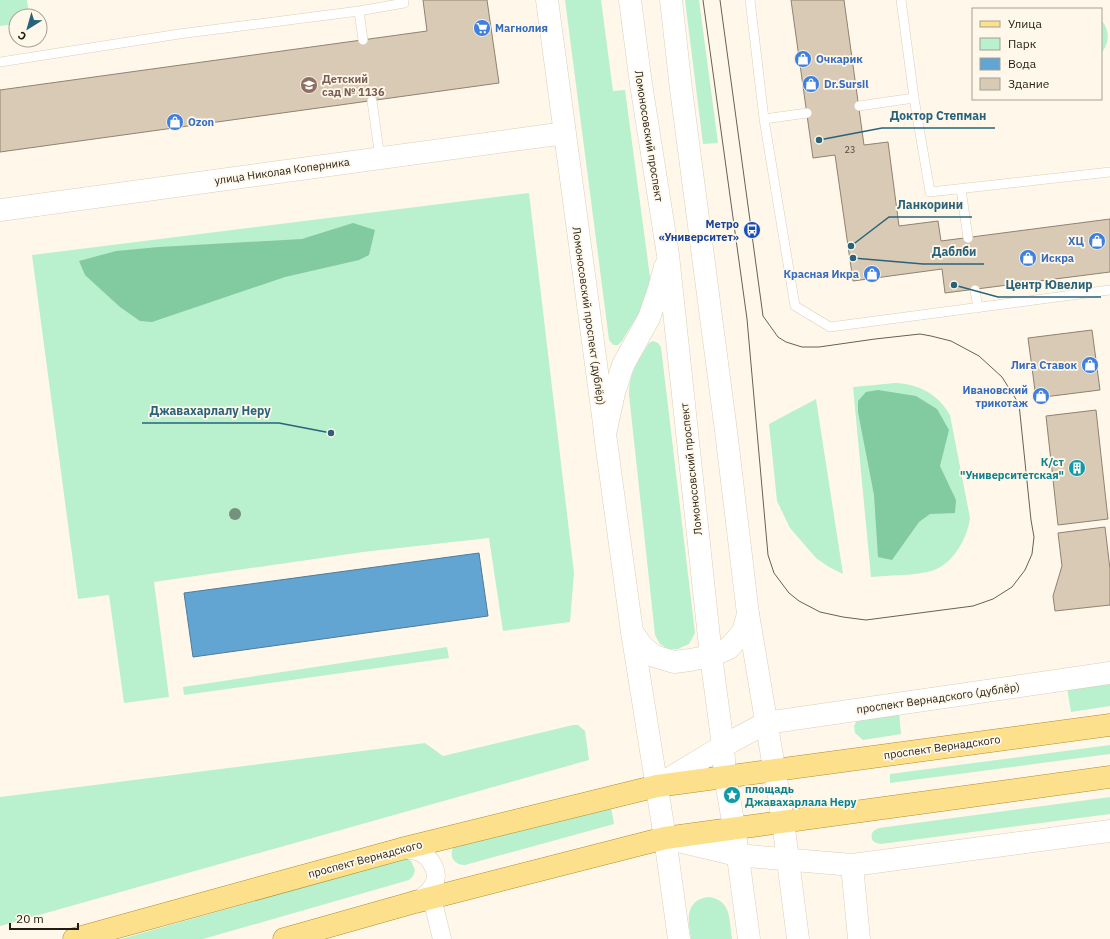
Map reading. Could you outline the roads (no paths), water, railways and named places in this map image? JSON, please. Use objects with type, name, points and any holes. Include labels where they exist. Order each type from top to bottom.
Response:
[{"type":"main road","name":"Ломоносовский проспект (дублёр)","points":[[547,0],[632,632]]},
{"type":"main road","name":"Ломоносовский проспект","points":[[630,0],[641,84],[668,255],[711,656],[723,746],[725,776],[734,827],[749,939]]},
{"type":"main road","points":[[671,0],[748,614],[783,820],[798,939]]},
{"type":"main road","name":"улица Николая Коперника","points":[[0,210],[565,133]]},
{"type":"main road","points":[[605,434],[614,393],[621,372],[660,290],[668,255]]},
{"type":"main road","points":[[632,632],[642,646],[654,656],[674,662],[711,656],[729,648],[744,632],[748,614]]},
{"type":"main road","points":[[632,632],[665,838],[679,939]]},
{"type":"main road","name":"проспект Вернадского (дублёр)","points":[[766,723],[1110,673]]},
{"type":"main road","points":[[657,786],[723,746],[766,723]]},
{"type":"main road","name":"проспект Вернадского","points":[[775,769],[1110,725]]},
{"type":"main road","points":[[657,786],[775,769]]},
{"type":"main road","points":[[284,939],[423,900],[665,838],[783,820],[1110,777]]},
{"type":"main road","name":"проспект Вернадского","points":[[74,939],[401,849],[657,786]]},
{"type":"main road","points":[[665,838],[737,855],[852,865],[1110,831]]},
{"type":"main road","points":[[852,865],[859,939]]},
{"type":"street","points":[[401,849],[417,851],[427,857],[435,868],[437,878],[433,887],[423,900],[442,939]]},
{"type":"lane","points":[[0,62],[179,34],[359,11],[404,3],[404,0]]},
{"type":"lane","points":[[750,0],[764,119],[795,306],[830,327],[1110,290]]},
{"type":"lane","points":[[901,0],[914,98],[930,192],[1110,172]]},
{"type":"lane","points":[[359,11],[363,40]]},
{"type":"lane","points":[[859,106],[914,98]]},
{"type":"lane","points":[[372,101],[380,158]]},
{"type":"lane","points":[[764,119],[807,113]]},
{"type":"lane","points":[[961,189],[968,238]]},
{"type":"lane","points":[[975,290],[978,308]]},
{"type":"water","points":[[479,553],[488,616],[193,657],[184,593]]},
{"type":"tram line","points":[[703,0],[747,319],[768,555],[774,573],[789,593],[799,601],[820,612],[866,620],[973,606],[993,599],[1012,587],[1025,570],[1032,554],[1034,537],[1019,404],[1002,377],[979,356],[951,341],[920,334],[819,347],[802,347],[786,342],[778,337],[763,316],[720,0]]},
{"type":"place","name":"Магнолия","points":[[482,28]]},
{"type":"place","name":"Очкарик","points":[[803,59]]},
{"type":"place","name":"Dr.Sursil","points":[[811,84]]},
{"type":"place","name":"Детский сад № 1136","points":[[309,85]]},
{"type":"place","name":"Ozon","points":[[175,122]]},
{"type":"place","name":"Доктор Степман","points":[[819,140]]},
{"type":"place","name":"Метро «Университет»","points":[[752,230]]},
{"type":"place","name":"ХЦ","points":[[1097,241]]},
{"type":"place","name":"Ланкорини","points":[[851,246]]},
{"type":"place","name":"Даблби","points":[[853,258]]},
{"type":"place","name":"Искра","points":[[1028,258]]},
{"type":"place","name":"Красная Икра","points":[[872,274]]},
{"type":"place","name":"Центр Ювелир","points":[[954,285]]},
{"type":"place","name":"Лига Ставок","points":[[1090,365]]},
{"type":"place","name":"Ивановский трикотаж","points":[[1041,396]]},
{"type":"place","name":"Джавахарлалу Неру","points":[[331,433]]},
{"type":"place","name":"К/ст \"Университетская\"","points":[[1077,468]]},
{"type":"place","name":"площадь Джавахарлала Неру","points":[[732,795]]}]
